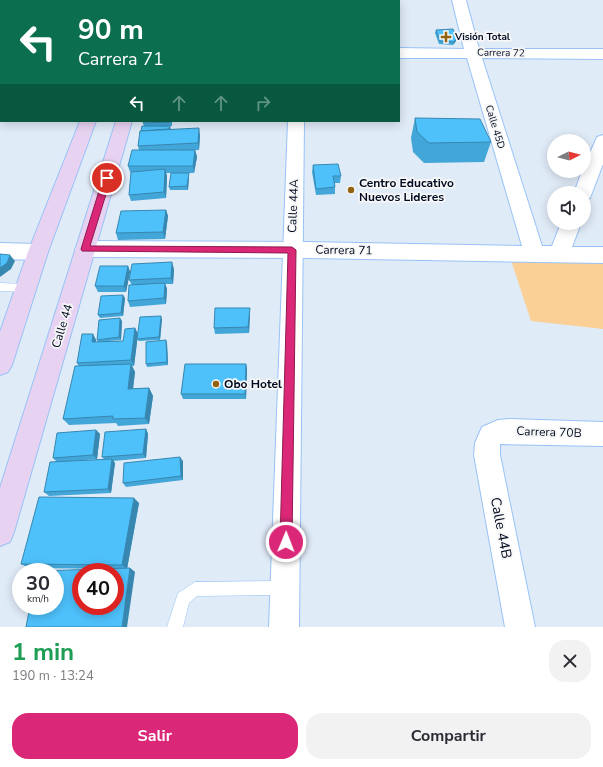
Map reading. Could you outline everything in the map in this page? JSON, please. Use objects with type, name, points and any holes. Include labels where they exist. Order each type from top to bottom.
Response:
[{"type":"main road","points":[[0,365],[5,341],[88,122]]},
{"type":"main road","name":"Calle 44","points":[[0,532],[124,122]]},
{"type":"street","name":"Calle 45D","points":[[459,0],[473,53],[534,253]]},
{"type":"street","name":"Carrera 72","points":[[400,53],[603,54]]},
{"type":"street","name":"Calle 44A","points":[[284,627],[296,122]]},
{"type":"street","points":[[586,186],[603,141]]},
{"type":"street","points":[[559,254],[568,230]]},
{"type":"street","name":"Carrera 71","points":[[85,249],[292,250],[603,255]]},
{"type":"street","points":[[0,251],[38,252]]},
{"type":"street","name":"Carrera 70B","points":[[495,432],[603,434]]},
{"type":"street","name":"Calle 44B","points":[[495,432],[490,435],[487,444],[487,455],[520,627]]},
{"type":"lane","points":[[0,287],[26,288]]},
{"type":"lane","points":[[176,627],[183,598],[195,589],[285,588]]},
{"type":"shaded area","points":[[510,257],[603,259],[603,329],[531,321]]},
{"type":"building","name":"Visión Total","points":[[453,29],[457,38],[454,42],[440,41],[436,30]]},
{"type":"building","points":[[415,118],[480,119],[491,142],[429,143],[417,132]]},
{"type":"building","points":[[144,122],[171,122],[143,123]]},
{"type":"building","points":[[142,126],[170,126],[169,129],[141,131]]},
{"type":"building","points":[[199,128],[198,143],[138,146],[140,131]]},
{"type":"building","points":[[132,150],[195,150],[193,166],[128,166]]},
{"type":"building","points":[[338,164],[341,176],[333,176],[335,187],[316,189],[313,165]]},
{"type":"building","points":[[165,169],[164,192],[129,195],[131,172]]},
{"type":"building","points":[[171,173],[189,173],[187,186],[169,187]]},
{"type":"building","points":[[166,210],[163,232],[116,233],[121,211]]},
{"type":"building","points":[[0,254],[10,255],[7,263],[0,268]]},
{"type":"building","points":[[172,262],[171,278],[129,280],[132,264]]},
{"type":"building","points":[[100,266],[128,266],[124,286],[95,286]]},
{"type":"building","points":[[165,283],[164,298],[128,301],[129,285]]},
{"type":"building","points":[[123,295],[121,313],[98,315],[101,296]]},
{"type":"building","points":[[215,308],[250,308],[248,327],[214,328]]},
{"type":"building","points":[[161,316],[159,337],[137,339],[140,317]]},
{"type":"building","points":[[120,318],[119,337],[97,340],[99,320]]},
{"type":"building","points":[[135,328],[131,360],[77,363],[82,334],[93,334],[92,342],[123,341],[125,329]]},
{"type":"building","points":[[166,340],[167,362],[146,364],[146,342]]},
{"type":"building","points":[[131,364],[128,389],[149,388],[145,418],[113,419],[113,416],[63,419],[75,366]]},
{"type":"building","name":"Obo Hotel","points":[[185,364],[246,364],[245,394],[181,394]]},
{"type":"building","points":[[146,429],[143,454],[102,457],[105,432]]},
{"type":"building","points":[[96,430],[93,455],[53,458],[57,433]]},
{"type":"building","points":[[180,457],[181,476],[123,483],[124,463]]},
{"type":"building","points":[[112,459],[108,489],[44,492],[50,462]]},
{"type":"building","points":[[39,497],[134,498],[122,563],[72,563],[72,565],[64,564],[64,563],[21,563]]},
{"type":"building","points":[[124,568],[130,568],[124,612]]},
{"type":"building","points":[[64,570],[72,570],[72,615],[124,615],[122,627],[26,627],[28,615],[64,615]]},
{"type":"place","name":"Visión Total","points":[[446,37]]},
{"type":"place","name":"Centro Educativo Nuevos Lideres","points":[[351,190]]},
{"type":"place","name":"Obo Hotel","points":[[216,384]]},
{"type":"route","points":[[107,178],[85,249],[292,250],[286,542]]}]
